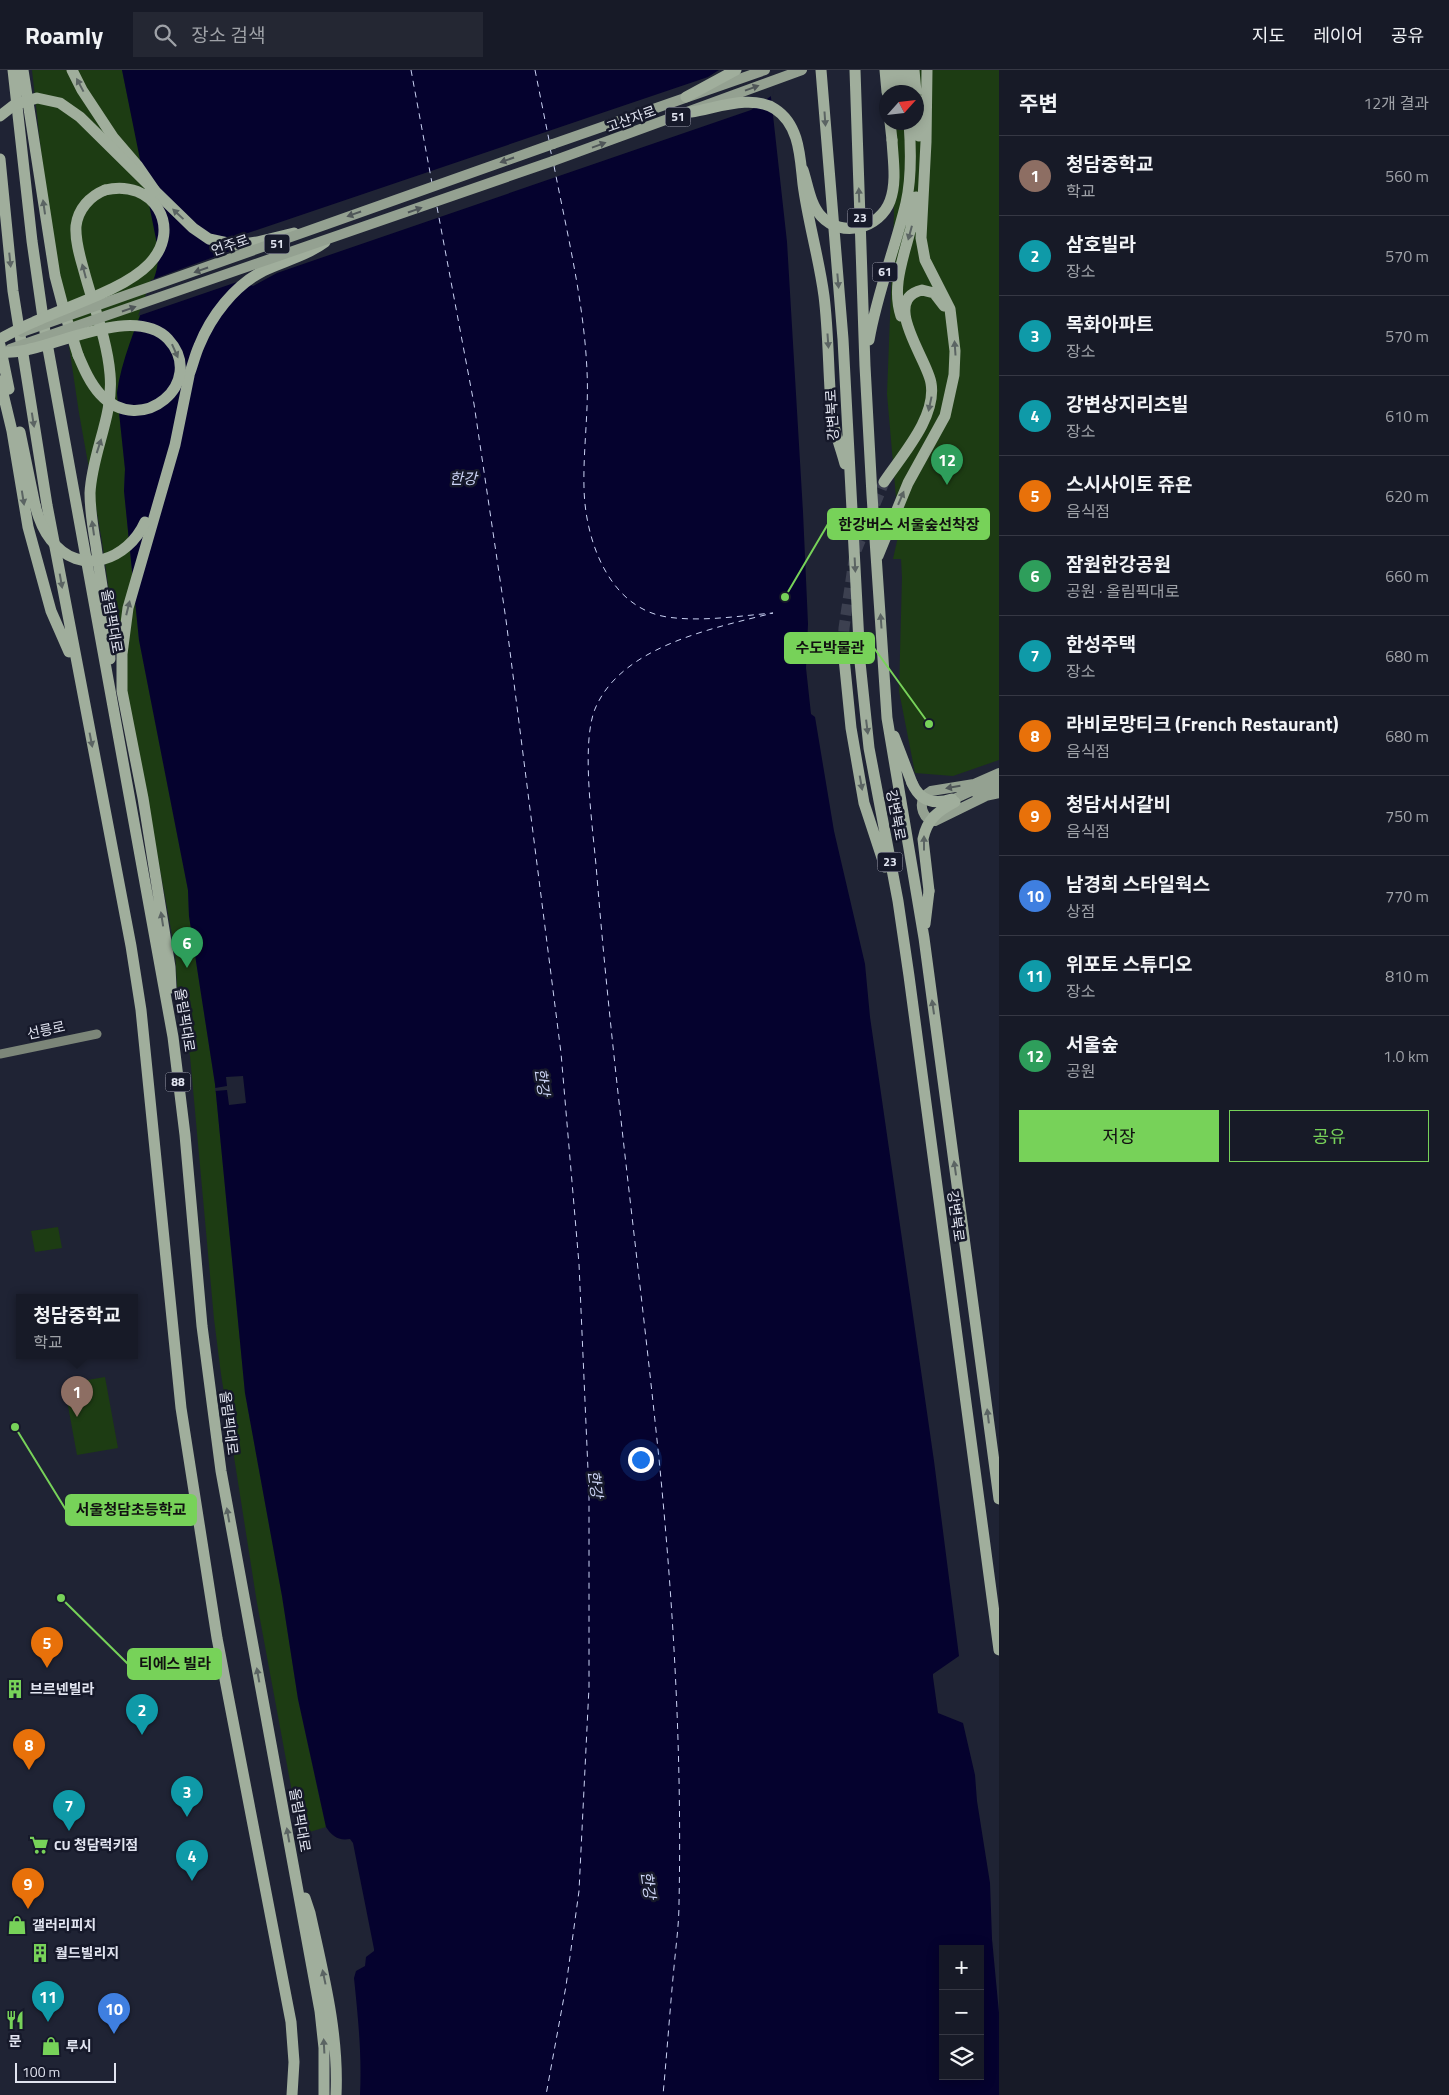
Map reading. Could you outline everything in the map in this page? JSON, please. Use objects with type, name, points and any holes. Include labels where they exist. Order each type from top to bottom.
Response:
[{"type":"highway","name":"올림픽대로","points":[[13,70],[32,241],[45,332],[173,1037],[185,1134],[202,1326],[220,1471],[323,2028],[324,2095]]},
{"type":"highway","points":[[0,353],[29,350],[65,340],[74,337],[83,335],[103,329],[118,326],[145,327],[156,331],[167,339],[177,356],[178,376],[170,394],[156,406],[137,411],[117,407],[105,399],[90,380],[74,343],[72,335],[58,289],[23,70]]},
{"type":"highway","points":[[72,70],[82,90],[113,137],[137,165],[155,191]]},
{"type":"highway","points":[[686,97],[736,70]]},
{"type":"highway","name":"강변북로","points":[[821,70],[843,339],[860,662],[865,715],[876,789],[898,907],[999,1650]]},
{"type":"highway","name":"강변북로","points":[[855,70],[865,366],[887,718],[924,938],[999,1499]]},
{"type":"highway","points":[[885,70],[886,85]]},
{"type":"highway","points":[[894,70],[903,85]]},
{"type":"highway","points":[[904,70],[905,85]]},
{"type":"highway","points":[[908,85],[914,70]]},
{"type":"highway","points":[[877,560],[904,491],[936,434],[946,411],[955,363],[954,338],[946,300],[926,260],[921,238],[926,142],[927,70]]},
{"type":"highway","points":[[0,116],[14,105],[36,98],[60,103],[80,117],[193,228],[209,239],[237,245],[258,242],[320,226]]},
{"type":"highway","points":[[691,112],[752,101],[768,105],[782,115],[795,136],[813,203],[826,220],[844,228],[868,225],[883,213],[892,196],[894,183],[891,130]]},
{"type":"highway","name":"61","points":[[865,366],[872,322],[906,202],[910,178],[903,130]]},
{"type":"highway","points":[[909,130],[910,178]]},
{"type":"highway","points":[[884,482],[923,422],[930,403],[932,389],[929,374],[899,310],[898,284],[901,263],[912,222],[918,178],[919,130]]},
{"type":"highway","name":"88","points":[[0,159],[13,291],[47,504],[131,946],[141,1010],[181,1408],[217,1638],[291,2022],[294,2062],[292,2095]]},
{"type":"highway","points":[[803,170],[803,183],[824,295],[832,418],[851,485]]},
{"type":"highway","points":[[0,340],[34,321],[88,299],[93,296],[144,269],[160,249],[164,235],[163,221],[152,200],[140,192],[126,187],[105,190],[86,203],[77,222],[78,247],[88,287],[91,295],[93,304],[103,338],[110,377],[109,409],[95,458],[90,494],[91,516],[109,635],[111,698]]},
{"type":"highway","points":[[0,345],[35,505],[42,525],[51,541],[70,556],[84,560],[104,560],[128,547],[138,536],[145,522],[185,385],[211,322],[225,302],[241,286],[263,271],[313,252],[325,242]]},
{"type":"highway","points":[[911,336],[905,317],[905,306],[909,297],[918,291],[928,291],[938,297],[950,319]]},
{"type":"highway","points":[[173,1037],[170,967],[143,798],[122,691],[122,641],[128,608],[175,445],[189,376]]},
{"type":"highway","points":[[0,381],[12,431],[28,528],[52,611],[78,672]]},
{"type":"highway","points":[[0,405],[12,431]]},
{"type":"highway","points":[[844,648],[851,728],[864,803],[898,907]]},
{"type":"highway","points":[[887,718],[912,784],[918,794],[926,800],[939,802],[954,801]]},
{"type":"highway","points":[[924,938],[929,891],[923,839],[931,818],[954,801]]},
{"type":"highway","points":[[293,1862],[310,1913],[333,2018],[337,2062],[336,2095]]},
{"type":"main road","name":"고산자로","points":[[553,144],[765,70]]},
{"type":"main road","name":"고산자로","points":[[553,161],[802,70]]},
{"type":"main road","name":"언주로","points":[[0,340],[277,244],[320,226],[553,144]]},
{"type":"main road","name":"언주로","points":[[0,353],[325,242],[553,161]]},
{"type":"main road","points":[[999,773],[974,784],[931,791],[924,796],[921,806],[926,818],[930,821],[935,821],[986,796],[999,793]]},
{"type":"main road","points":[[954,801],[999,779]]},
{"type":"main road","points":[[954,801],[999,783]]},
{"type":"main road","name":"선릉로","points":[[0,1054],[97,1034]]},
{"type":"green space","points":[[32,70],[122,70],[157,236],[159,266],[119,381],[117,393],[125,469],[124,491],[139,640],[188,890],[189,916],[215,1084],[245,1393],[282,1596],[298,1699],[326,1827],[300,1835],[257,1603],[221,1374],[214,1319],[190,1056],[177,985],[175,951],[117,649],[102,541],[79,413],[44,178]]},
{"type":"green space","points":[[889,70],[999,70],[999,760],[953,776],[915,773],[899,691],[902,577],[901,559],[893,559],[899,532],[887,394],[894,215],[891,130],[924,130],[924,85],[907,85]]},
{"type":"green space","points":[[58,1227],[62,1248],[35,1252],[31,1231]]},
{"type":"green space","points":[[105,1377],[118,1448],[77,1455],[64,1384]]},
{"type":"water","name":"한강","points":[[122,70],[768,70],[787,242],[808,624],[806,668],[811,714],[815,717],[834,831],[865,964],[870,1017],[934,1461],[959,1656],[933,1674],[933,1677],[938,1713],[963,1723],[975,1775],[977,1801],[990,1883],[992,1939],[999,2013],[999,2095],[360,2095],[360,2051],[354,1978],[356,1971],[365,1966],[366,1957],[374,1949],[353,1843],[350,1839],[336,1837],[326,1827],[298,1699],[282,1596],[245,1393],[215,1084],[189,916],[188,890],[139,640],[124,491],[125,469],[117,393],[125,356],[156,274],[158,249]]},
{"type":"pier","points":[[719,70],[771,70],[774,94],[751,110],[277,273],[253,286],[240,281],[138,316],[151,280],[230,251],[239,236],[708,77]]},
{"type":"pier","points":[[243,1076],[246,1103],[229,1105],[227,1090],[215,1091],[215,1088],[227,1086],[226,1077]]},
{"type":"ferry route","points":[[411,70],[432,183]]},
{"type":"ferry route","points":[[535,70],[549,140]]},
{"type":"ferry route","points":[[550,148],[552,157]]},
{"type":"ferry route","points":[[554,166],[574,268],[585,345],[587,386],[584,473],[585,508],[595,549],[604,569],[616,586],[630,600],[647,611],[667,617],[707,619],[773,613],[724,625],[672,643],[647,655],[625,670],[608,687],[595,709],[589,745],[589,791],[603,951],[660,1469],[673,1631],[678,1740],[679,1911],[663,2095]]},
{"type":"ferry route","points":[[437,207],[474,404],[506,620],[561,1053],[579,1264],[589,1493],[589,1687],[579,1891],[566,1986],[546,2095]]},
{"type":"tunnel","points":[[843,648],[844,628],[855,553],[884,482]]},
{"type":"place","name":"서울숲","points":[[947,485]]},
{"type":"place","name":"한강버스 서울숲선착장","points":[[785,597]]},
{"type":"place","name":"수도박물관","points":[[929,724]]},
{"type":"place","name":"잠원한강공원","points":[[187,968]]},
{"type":"place","name":"청담중학교","points":[[77,1417]]},
{"type":"place","name":"서울청담초등학교","points":[[15,1427]]},
{"type":"place","name":"티에스 빌라","points":[[61,1598]]},
{"type":"place","name":"스시사이토 쥬욘","points":[[47,1668]]},
{"type":"place","name":"브르넨빌라","points":[[15,1689]]},
{"type":"place","name":"삼호빌라","points":[[142,1735]]},
{"type":"place","name":"라비로망티크 (French Restaurant)","points":[[29,1770]]},
{"type":"place","name":"목화아파트","points":[[187,1817]]},
{"type":"place","name":"한성주택","points":[[69,1831]]},
{"type":"place","name":"CU 청담럭키점","points":[[39,1845]]},
{"type":"place","name":"강변상지리츠빌","points":[[192,1881]]},
{"type":"place","name":"청담서서갈비","points":[[28,1909]]},
{"type":"place","name":"갤러리피치","points":[[17,1925]]},
{"type":"place","name":"월드빌리지","points":[[40,1953]]},
{"type":"place","name":"문","points":[[15,2020]]},
{"type":"place","name":"위포토 스튜디오","points":[[48,2022]]},
{"type":"place","name":"남경희 스타일웍스","points":[[114,2034]]},
{"type":"place","name":"루시","points":[[51,2046]]}]
